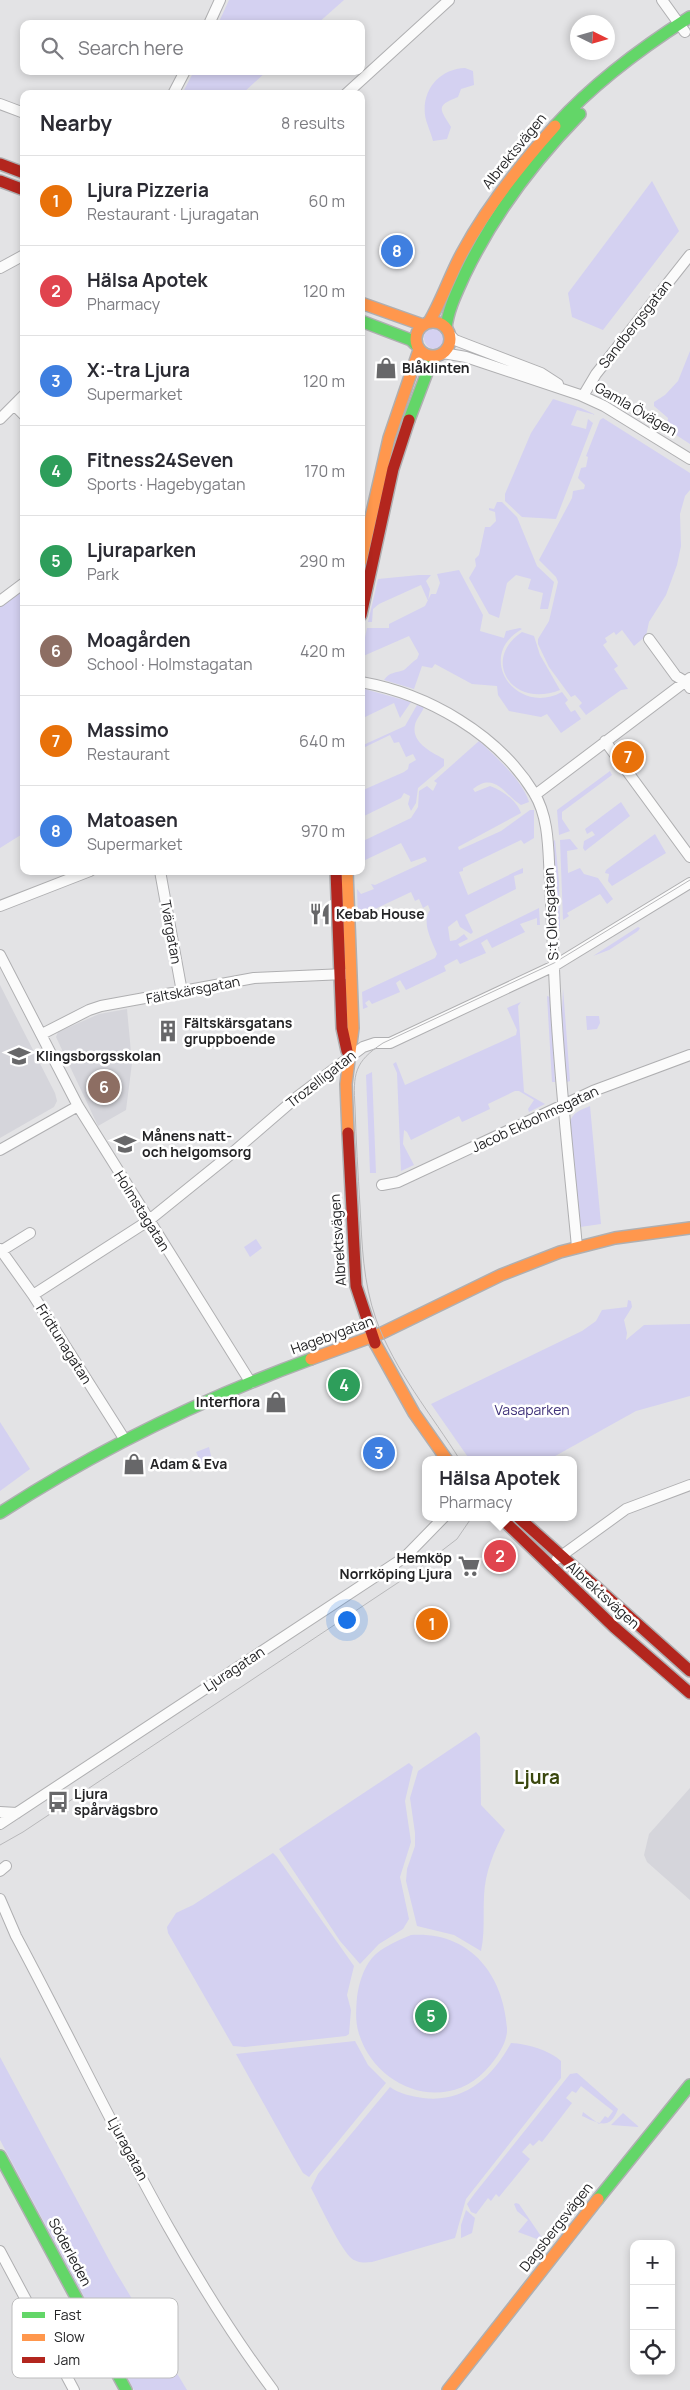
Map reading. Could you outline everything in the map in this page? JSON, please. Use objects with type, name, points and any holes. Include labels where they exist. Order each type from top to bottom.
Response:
[{"type":"main road","name":"Albrektsvägen","points":[[448,332],[447,318],[455,296],[481,243],[533,165],[568,125],[609,87],[685,28],[690,17]]},
{"type":"main road","name":"Albrektsvägen","points":[[426,324],[462,252],[487,211],[540,140],[606,77],[685,28]]},
{"type":"main road","points":[[0,164],[20,172]]},
{"type":"main road","points":[[0,181],[20,188]]},
{"type":"main road","points":[[365,304],[426,324],[440,323],[448,332],[450,343],[430,362],[406,427],[393,469],[365,597]]},
{"type":"main road","points":[[365,323],[411,340],[425,355],[439,355]]},
{"type":"main road","points":[[365,543],[389,438],[417,347],[415,336],[426,324]]},
{"type":"main road","name":"Albrektsvägen","points":[[336,875],[353,1028],[346,1092],[354,1272],[359,1300],[371,1337],[414,1412],[444,1456]]},
{"type":"main road","name":"Albrektsvägen","points":[[346,974],[348,875]]},
{"type":"main road","name":"Hagebygatan","points":[[0,1513],[50,1480],[125,1440],[250,1383],[371,1337],[528,1264],[577,1246],[649,1231],[690,1228]]},
{"type":"main road","name":"Albrektsvägen","points":[[504,1521],[549,1566],[690,1692]]},
{"type":"main road","name":"Albrektsvägen","points":[[523,1521],[690,1671]]},
{"type":"main road","name":"Dagsbergsvägen","points":[[448,2390],[560,2246],[690,2085]]},
{"type":"main road","name":"Söderleden","points":[[0,2156],[76,2298]]},
{"type":"main road","name":"Söderleden","points":[[0,2179],[64,2298]]},
{"type":"main road","name":"Söderleden","points":[[108,2378],[114,2390]]},
{"type":"main road","name":"Söderleden","points":[[120,2378],[126,2390]]},
{"type":"street","points":[[211,20],[220,0]]},
{"type":"street","points":[[350,90],[449,0]]},
{"type":"street","points":[[662,0],[685,28]]},
{"type":"street","points":[[175,90],[183,75]]},
{"type":"street","points":[[0,104],[20,112]]},
{"type":"street","name":"Sandbergsgatan","points":[[583,396],[596,374],[690,255]]},
{"type":"street","points":[[0,268],[20,257]]},
{"type":"street","name":"Gamla Övägen","points":[[448,332],[456,340],[541,373],[565,389]]},
{"type":"street","name":"Gamla Övägen","points":[[439,355],[466,357],[583,396],[604,406],[690,459]]},
{"type":"street","points":[[0,419],[20,399]]},
{"type":"street","points":[[14,405],[20,411]]},
{"type":"street","points":[[0,601],[20,585]]},
{"type":"street","points":[[649,639],[676,676],[689,682]]},
{"type":"street","points":[[535,795],[605,741],[689,682]]},
{"type":"street","name":"S:t Olofsgatan","points":[[365,683],[389,688],[428,702],[485,738],[509,761],[535,795],[544,817],[564,1105],[577,1246]]},
{"type":"street","points":[[605,741],[690,857]]},
{"type":"street","points":[[0,906],[80,875]]},
{"type":"street","name":"Tvärgatan","points":[[161,875],[182,992]]},
{"type":"street","name":"Trozelligatan","points":[[33,1295],[148,1220],[231,1154],[296,1097],[363,1047],[376,1043],[390,1043],[554,966],[690,883]]},
{"type":"street","name":"Holmstagatan","points":[[0,955],[78,1106],[250,1383]]},
{"type":"street","name":"Fältskärsgatan","points":[[42,1034],[92,1009],[254,978],[346,974]]},
{"type":"street","name":"Jacob Ekbohmsgatan","points":[[382,1185],[398,1182],[593,1091],[690,1055]]},
{"type":"street","points":[[0,1150],[78,1106]]},
{"type":"street","points":[[1,1250],[30,1232]]},
{"type":"street","name":"Fridtunagatan","points":[[1,1250],[33,1295],[125,1440]]},
{"type":"street","points":[[549,1566],[561,1555],[626,1509],[690,1485]]},
{"type":"street","name":"Ljuragatan","points":[[0,1824],[404,1557],[440,1521]]},
{"type":"street","points":[[0,1812],[17,1813]]},
{"type":"street","name":"Ljuragatan","points":[[0,1899],[16,1936],[192,2267],[239,2344],[273,2390]]},
{"type":"street","points":[[0,2251],[25,2298]]},
{"type":"street","points":[[68,2378],[74,2390]]},
{"type":"shaded area","name":"Klingsborgsskolan","points":[[0,985],[55,1093],[57,1101],[54,1107],[0,1138]]},
{"type":"shaded area","points":[[127,1009],[132,1063],[126,1110],[98,1126],[56,1037],[58,1032],[99,1014]]},
{"type":"shaded area","points":[[690,1788],[690,1900],[647,1862],[644,1855],[649,1834]]},
{"type":"green space","points":[[229,0],[344,0],[322,20],[220,20]]},
{"type":"green space","points":[[465,68],[473,71],[474,85],[461,89],[458,97],[445,103],[442,112],[451,127],[447,139],[433,141],[425,115],[426,97],[434,82],[441,76],[456,69]]},
{"type":"green space","points":[[192,75],[263,75],[246,90],[184,90]]},
{"type":"green space","points":[[652,181],[679,231],[603,330],[572,317],[568,293]]},
{"type":"green space","points":[[435,327],[443,330],[446,338],[443,346],[435,349],[427,346],[424,338],[427,330]]},
{"type":"green space","points":[[690,351],[690,444],[667,429],[668,418],[654,406],[654,402],[665,395],[678,381]]},
{"type":"green space","points":[[553,399],[596,415],[577,410],[571,425],[586,429],[588,419],[593,423],[556,519],[522,517],[505,501],[505,494],[531,433]]},
{"type":"green space","points":[[603,418],[690,473],[690,490],[685,496],[680,514],[681,546],[677,565],[666,595],[649,622],[646,636],[634,646],[622,630],[616,635],[614,632],[605,638],[607,642],[603,645],[618,666],[614,669],[628,689],[621,690],[586,715],[579,706],[582,703],[575,695],[571,697],[549,667],[538,644],[538,639],[549,621],[558,582],[556,577],[539,560],[572,498],[573,491],[584,489],[585,485],[578,478],[581,468],[586,467],[588,457],[586,456],[600,420]]},
{"type":"green space","points":[[497,502],[502,502],[517,517],[537,566],[554,582],[548,609],[540,609],[543,593],[528,589],[531,579],[516,575],[507,583],[499,618],[489,614],[469,578],[476,566],[475,559],[479,555],[485,527],[490,527],[496,521],[495,512],[489,510],[489,508],[494,509]]},
{"type":"green space","points":[[459,570],[483,615],[480,631],[504,638],[506,631],[522,629],[508,640],[502,654],[501,667],[507,680],[516,690],[530,696],[545,698],[562,692],[568,700],[565,703],[571,712],[575,710],[581,719],[561,733],[547,714],[541,717],[509,711],[498,695],[497,686],[472,684],[435,664],[432,668],[422,666],[414,689],[384,680],[390,674],[404,670],[417,659],[419,654],[409,636],[365,655],[367,628],[389,628],[389,624],[425,606],[431,594],[436,594],[440,583],[437,574]]},
{"type":"green space","points":[[431,575],[426,581],[430,589],[428,601],[421,585],[379,604],[373,609],[372,622],[368,622],[378,579]]},
{"type":"green space","points":[[20,592],[20,836],[0,848],[0,607]]},
{"type":"green space","points":[[522,632],[534,636],[540,655],[560,690],[543,694],[528,693],[516,687],[507,678],[503,667],[504,655],[510,643]]},
{"type":"green space","points":[[365,689],[411,702],[400,718],[394,703],[365,717]]},
{"type":"green space","points":[[417,705],[424,707],[415,725],[416,737],[428,750],[444,759],[444,766],[418,788],[416,803],[411,811],[408,804],[410,796],[404,793],[401,798],[365,816],[365,789],[404,772],[408,769],[409,764],[416,760],[413,754],[406,757],[399,742],[394,743],[390,735],[365,747],[365,744],[405,726]]},
{"type":"green space","points":[[479,741],[515,777],[529,802],[521,805],[499,786],[488,782],[473,789],[475,792],[490,786],[495,788],[513,800],[521,813],[458,847],[459,850],[501,831],[530,810],[534,810],[534,838],[524,844],[521,840],[463,868],[463,871],[459,872],[468,895],[523,868],[523,873],[514,876],[516,889],[465,915],[473,932],[471,934],[460,927],[457,920],[448,927],[450,941],[456,940],[464,934],[468,939],[458,944],[460,947],[539,908],[540,925],[537,925],[537,918],[520,924],[525,932],[492,948],[487,939],[481,943],[486,953],[460,964],[457,959],[444,966],[446,971],[406,990],[400,980],[396,983],[400,992],[372,1004],[369,1000],[365,1003],[368,1007],[363,1009],[362,992],[435,958],[437,954],[427,926],[430,910],[428,905],[423,908],[419,899],[415,901],[411,892],[358,917],[357,889],[361,894],[374,889],[371,884],[375,885],[427,861],[425,857],[411,862],[401,843],[365,860],[365,840],[411,818],[418,807],[419,791],[427,786],[433,791],[437,783],[434,781]]},
{"type":"green space","points":[[610,771],[612,775],[562,812],[562,819],[570,831],[559,835],[557,810]]},
{"type":"green space","points":[[621,802],[630,816],[585,851],[583,848],[584,841],[595,835],[592,831],[587,834],[585,829]]},
{"type":"green space","points":[[655,834],[666,853],[612,886],[608,881],[609,874],[605,873],[606,870]]},
{"type":"green space","points":[[570,839],[578,849],[567,851],[568,873],[580,868],[584,874],[598,878],[613,899],[607,904],[600,894],[567,913],[569,916],[563,920],[560,840]]},
{"type":"green space","points":[[555,840],[559,881],[560,929],[558,929],[552,842]]},
{"type":"green space","points":[[638,927],[640,928],[638,931],[609,950],[593,956]]},
{"type":"green space","points":[[563,988],[570,1081],[567,1082],[565,1080],[562,1013]]},
{"type":"green space","points":[[547,996],[550,997],[555,1082],[552,1082]]},
{"type":"green space","points":[[521,1002],[518,1006],[524,1092],[545,1104],[529,1112],[528,1109],[534,1100],[519,1091],[515,1091],[488,1104],[490,1109],[462,1122],[459,1116],[411,1140],[404,1130],[403,1144],[414,1165],[401,1171],[397,1073],[393,1064],[396,1062],[405,1085],[516,1035],[517,1030],[507,1008]]},
{"type":"green space","points":[[586,1016],[599,1016],[600,1023],[597,1029],[587,1030]]},
{"type":"green space","points":[[372,1072],[376,1173],[370,1173],[366,1075]]},
{"type":"green space","points":[[590,1106],[601,1224],[580,1227],[570,1123],[575,1114]]},
{"type":"green space","points":[[256,1239],[262,1248],[250,1257],[244,1247]]},
{"type":"green space","name":"Vasaparken","points":[[628,1300],[631,1301],[632,1307],[624,1320],[627,1333],[626,1340],[644,1325],[690,1324],[690,1396],[636,1411],[555,1456],[467,1456],[431,1404],[582,1331],[596,1321],[602,1310],[627,1307]]},
{"type":"green space","points":[[0,1422],[30,1469],[0,1491]]},
{"type":"green space","points":[[209,1447],[212,1460],[206,1461],[208,1464],[203,1467],[196,1452]]},
{"type":"green space","points":[[476,1732],[480,1737],[481,1805],[505,1830],[494,1854],[486,1879],[481,1951],[454,1935],[417,1926],[406,1881],[407,1869],[415,1846],[410,1798],[418,1771]]},
{"type":"green space","points":[[409,1763],[413,1767],[405,1801],[411,1842],[400,1877],[409,1919],[403,1929],[379,1944],[360,1964],[340,1941],[279,1849]]},
{"type":"green space","points":[[273,1853],[354,1966],[347,1995],[351,2010],[349,2034],[346,2036],[245,2047],[233,2046],[168,1933],[167,1927],[176,1913],[193,1905]]},
{"type":"green space","points":[[411,1935],[432,1936],[450,1940],[466,1948],[479,1959],[490,1973],[504,2008],[507,2034],[497,2057],[485,2071],[468,2084],[450,2091],[431,2092],[413,2089],[395,2081],[380,2069],[368,2053],[359,2034],[356,2015],[357,1997],[360,1981],[366,1967],[380,1951]]},
{"type":"green space","points":[[355,2041],[368,2065],[386,2083],[309,2177],[303,2173],[236,2054]]},
{"type":"green space","points":[[511,2043],[538,2048],[556,2057],[561,2061],[561,2078],[466,2199],[455,2238],[372,2262],[360,2262],[352,2259],[329,2224],[311,2188],[318,2174],[390,2087],[402,2093],[423,2098],[438,2099],[464,2092],[486,2077]]},
{"type":"green space","points":[[0,2057],[131,2298],[85,2298],[0,2140]]},
{"type":"green space","points":[[577,2073],[618,2109],[615,2116],[607,2123],[600,2123],[605,2116],[608,2118],[613,2111],[581,2086],[576,2093],[572,2091],[566,2098],[572,2103],[542,2142],[539,2140],[533,2146],[530,2143],[522,2152],[530,2159],[499,2197],[496,2194],[491,2201],[488,2198],[476,2214],[471,2212],[467,2204],[475,2193],[570,2074]]},
{"type":"green space","points":[[583,2112],[596,2122],[582,2116]]},
{"type":"green space","points":[[623,2113],[639,2127],[611,2125]]},
{"type":"green space","points":[[514,2204],[519,2204],[545,2242],[518,2232],[528,2220],[517,2211]]},
{"type":"green space","points":[[466,2210],[475,2218],[472,2233],[461,2238],[461,2225]]},
{"type":"green space","points":[[178,2375],[187,2390],[134,2390],[128,2378],[178,2378]]},
{"type":"tram line","points":[[457,1456],[414,1392],[393,1356],[376,1319],[368,1291],[364,1263],[356,1144],[354,1086],[357,1070],[366,1056],[383,1043],[554,963],[690,880]]},
{"type":"tram line","points":[[0,1845],[23,1832],[414,1572],[457,1539],[469,1521]]},
{"type":"traffic: fast","points":[[555,126],[586,95],[619,67],[690,17]]},
{"type":"traffic: fast","points":[[446,328],[456,294],[489,230],[531,170],[580,114]]},
{"type":"traffic: fast","points":[[365,323],[411,340],[415,344]]},
{"type":"traffic: fast","points":[[409,420],[431,362],[435,357]]},
{"type":"traffic: fast","points":[[0,1513],[74,1468],[151,1427],[230,1391],[311,1359]]},
{"type":"traffic: fast","points":[[598,2199],[690,2085]]},
{"type":"traffic: fast","points":[[0,2156],[76,2298]]},
{"type":"traffic: fast","points":[[120,2378],[126,2390]]},
{"type":"traffic: slow","points":[[429,322],[462,253],[482,219],[517,171],[555,126]]},
{"type":"traffic: slow","points":[[365,304],[423,325]]},
{"type":"traffic: slow","points":[[433,322],[440,323],[445,327],[449,332],[450,339],[449,346],[445,351],[440,355],[433,356],[426,355],[421,351],[417,346],[416,339],[417,332],[421,327],[426,323],[433,322]]},
{"type":"traffic: slow","points":[[365,543],[389,438],[419,350]]},
{"type":"traffic: slow","points":[[347,875],[353,1028],[346,1084],[348,1133]]},
{"type":"traffic: slow","points":[[311,1359],[382,1333],[501,1275],[560,1252],[615,1238],[690,1228]]},
{"type":"traffic: slow","points":[[375,1343],[414,1413],[444,1456]]},
{"type":"traffic: slow","points":[[448,2390],[598,2199]]},
{"type":"traffic: jam","points":[[0,164],[20,172]]},
{"type":"traffic: jam","points":[[0,181],[20,188]]},
{"type":"traffic: jam","points":[[365,597],[393,469],[409,420]]},
{"type":"traffic: jam","points":[[336,875],[342,1028],[347,1051]]},
{"type":"traffic: jam","points":[[348,1133],[356,1286],[375,1343]]},
{"type":"traffic: jam","points":[[504,1521],[614,1627],[690,1693]]},
{"type":"traffic: jam","points":[[522,1521],[690,1671]]},
{"type":"place","name":"Matoasen","points":[[397,251]]},
{"type":"place","name":"Blåklinten","points":[[386,368]]},
{"type":"place","name":"Massimo","points":[[628,757]]},
{"type":"place","name":"Kebab House","points":[[320,914]]},
{"type":"place","name":"Fältskärsgatans gruppboende","points":[[168,1031]]},
{"type":"place","name":"Klingsborgsskolan","points":[[19,1056]]},
{"type":"place","name":"Moagården","points":[[104,1087]]},
{"type":"place","name":"Månens natt- och helgomsorg","points":[[125,1144]]},
{"type":"place","name":"Fitness24Seven","points":[[344,1385]]},
{"type":"place","name":"Interflora","points":[[276,1402]]},
{"type":"place","name":"X:-tra Ljura","points":[[379,1453]]},
{"type":"place","name":"Adam & Eva","points":[[134,1464]]},
{"type":"place","name":"Hälsa Apotek","points":[[500,1556]]},
{"type":"place","name":"Hemköp Norrköping Ljura","points":[[469,1566]]},
{"type":"place","name":"Ljura Pizzeria","points":[[432,1624]]},
{"type":"place","name":"Ljura spårvägsbro","points":[[58,1802]]},
{"type":"place","name":"Ljuraparken","points":[[431,2016]]},
{"type":"district","name":"Ljura","points":[[537,1777]]}]
